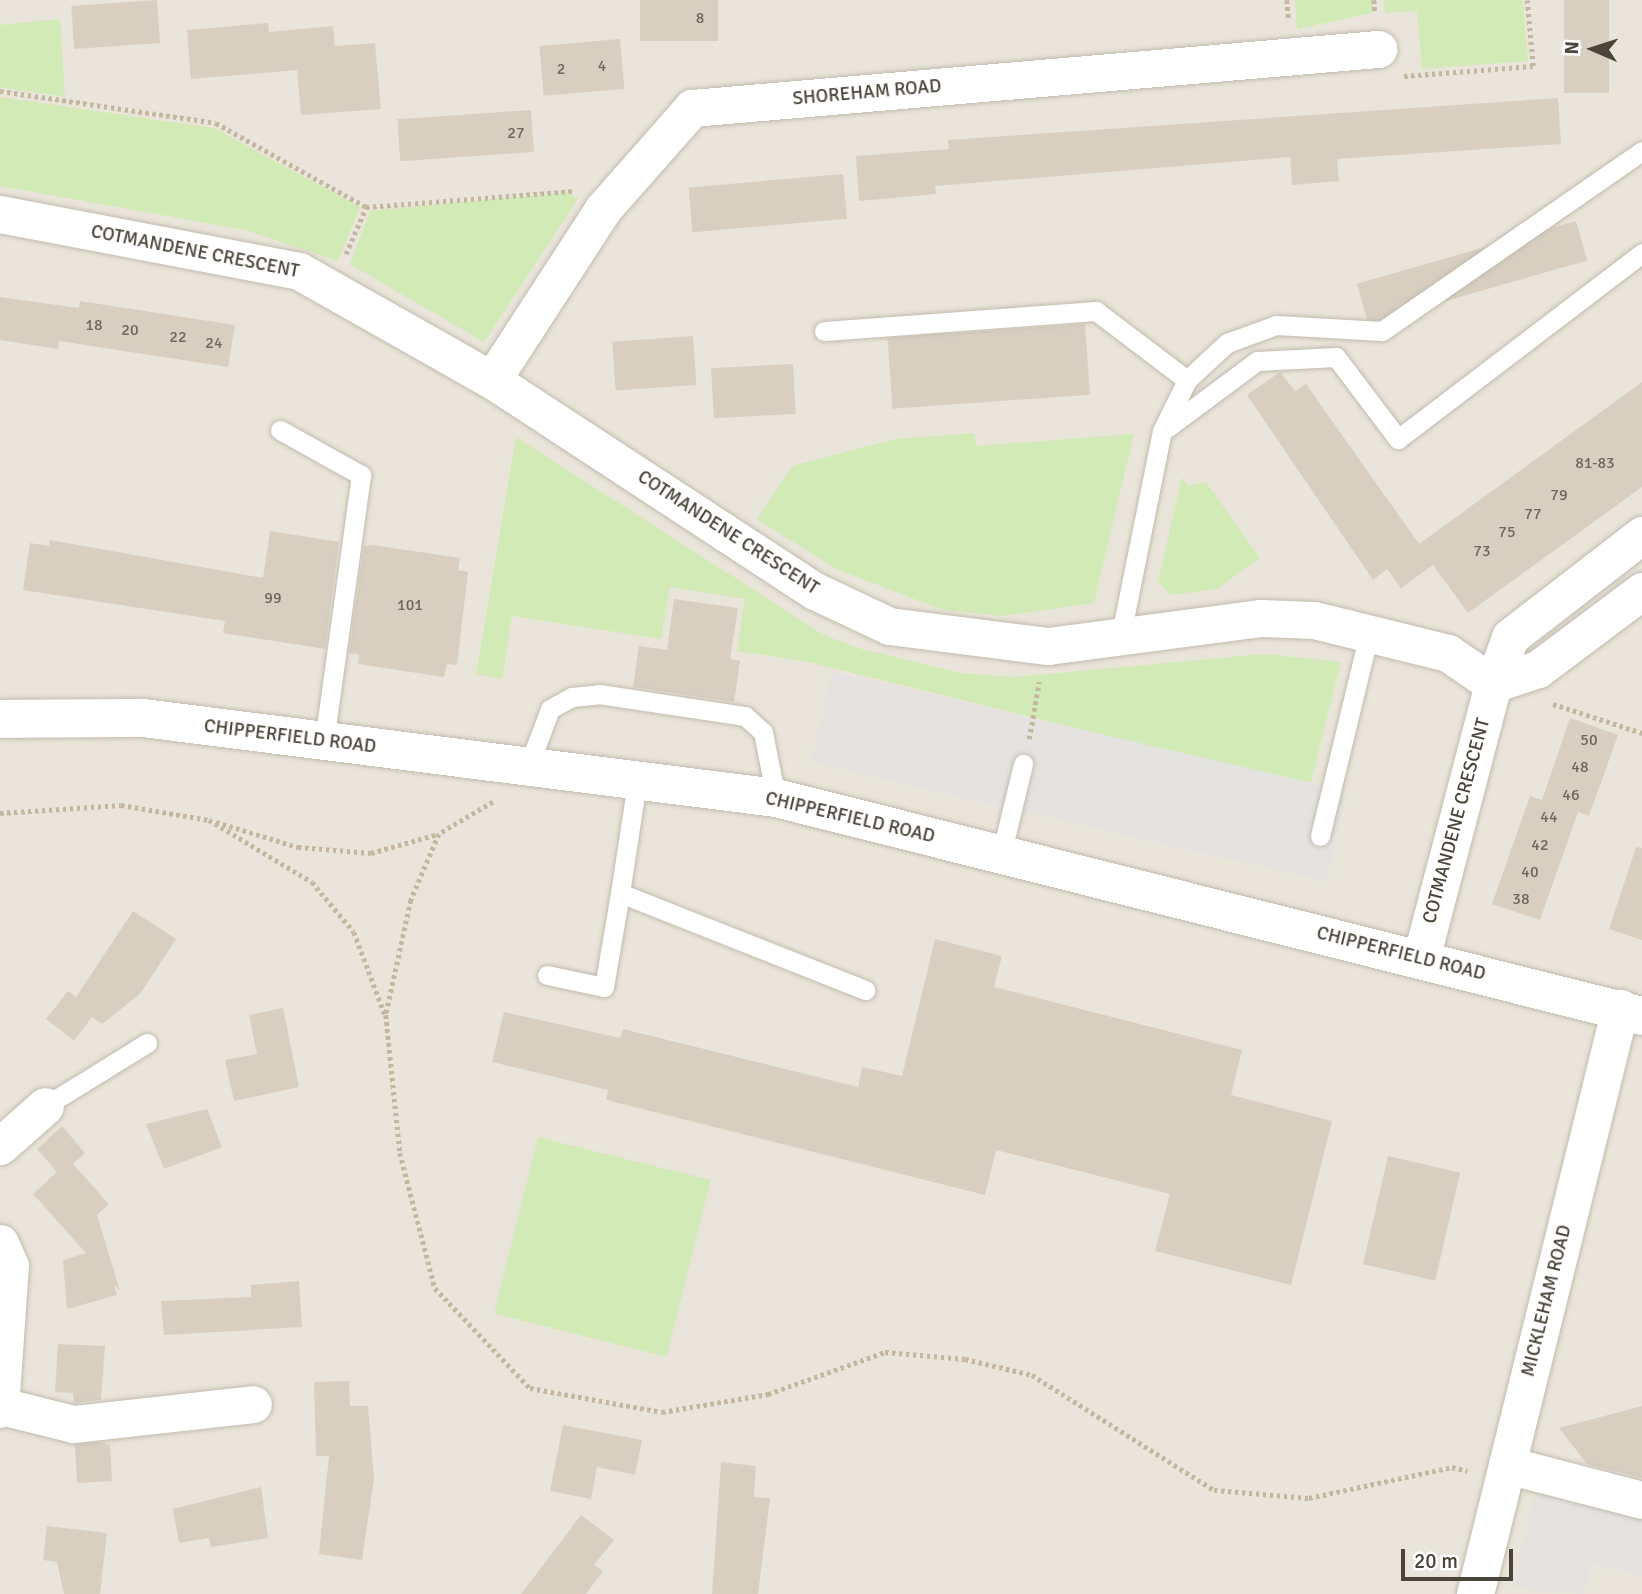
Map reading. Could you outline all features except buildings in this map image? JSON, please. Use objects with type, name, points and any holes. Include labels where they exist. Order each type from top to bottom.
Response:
[{"type":"street","name":"SHOREHAM ROAD","points":[[492,380],[603,209],[692,108],[1378,49]]},
{"type":"street","name":"COTMANDENE CRESCENT","points":[[0,214],[299,271],[332,287],[492,380],[815,591],[889,626],[1048,646],[1120,639],[1261,618],[1370,630],[1448,653],[1493,684]]},
{"type":"street","name":"COTMANDENE CRESCENT","points":[[1421,958],[1493,684],[1510,637],[1642,535]]},
{"type":"street","points":[[1493,684],[1538,669],[1642,591]]},
{"type":"street","name":"CHIPPERFIELD ROAD","points":[[0,719],[143,718],[776,798],[1631,1012]]},
{"type":"street","name":"MICKLEHAM ROAD","points":[[1475,1594],[1505,1473],[1631,1012]]},
{"type":"street","points":[[0,1146],[46,1106]]},
{"type":"street","points":[[0,1243],[10,1265],[1,1407],[73,1424],[253,1404]]},
{"type":"street","points":[[1505,1473],[1642,1500]]},
{"type":"lane","points":[[1120,639],[1162,431],[1187,380],[1227,343],[1276,325],[1382,331],[1642,151]]},
{"type":"lane","points":[[1162,431],[1257,361],[1336,357],[1398,439],[1642,253]]},
{"type":"lane","points":[[824,331],[1096,311],[1187,380]]},
{"type":"lane","points":[[280,430],[361,475],[324,741]]},
{"type":"lane","points":[[1320,836],[1370,630]]},
{"type":"lane","points":[[538,768],[550,709],[572,697],[598,694],[745,716],[763,732],[776,798]]},
{"type":"lane","points":[[1001,855],[1023,764]]},
{"type":"lane","points":[[547,975],[604,987],[637,782]]},
{"type":"lane","points":[[620,893],[865,990]]},
{"type":"lane","points":[[46,1106],[147,1043]]},
{"type":"path","points":[[1374,0],[1380,78],[1532,66],[1527,0]]},
{"type":"path","points":[[0,91],[216,123],[366,207],[569,189],[603,209]]},
{"type":"path","points":[[332,287],[366,207]]},
{"type":"path","points":[[1032,720],[1040,677]]},
{"type":"path","points":[[1493,684],[1642,733]]},
{"type":"path","points":[[0,813],[121,804],[209,820],[298,847],[371,853],[439,834],[538,768]]},
{"type":"path","points":[[209,820],[312,882],[354,932],[386,1016],[400,1153],[435,1288],[530,1388],[662,1412],[768,1394],[885,1352],[965,1359],[1032,1375],[1214,1490],[1309,1498],[1452,1467],[1505,1473]]},
{"type":"path","points":[[386,1016],[411,900],[439,834]]},
{"type":"shaded area","points":[[0,0],[1642,0],[1642,1594],[0,1594]]},
{"type":"shaded area","points":[[832,672],[1347,791],[1327,882],[811,763]]},
{"type":"shaded area","points":[[1536,1493],[1642,1519],[1642,1576],[1592,1563],[1584,1594],[1512,1588]]},
{"type":"green space","points":[[1295,0],[1372,0],[1373,13],[1297,29]]},
{"type":"green space","points":[[1384,0],[1523,0],[1528,61],[1422,69],[1417,11],[1385,13]]},
{"type":"green space","points":[[60,19],[65,97],[0,87],[0,25]]},
{"type":"green space","points":[[0,97],[214,128],[360,207],[338,261],[245,230],[0,186]]},
{"type":"green space","points":[[567,192],[578,199],[484,342],[350,264],[370,211]]},
{"type":"green space","points":[[974,433],[976,446],[1134,434],[1094,603],[1003,616],[943,610],[836,569],[757,519],[792,466],[895,439]]},
{"type":"green space","points":[[516,437],[824,635],[861,649],[962,673],[1013,677],[1264,654],[1341,662],[1310,786],[809,662],[737,651],[745,599],[670,587],[661,639],[512,616],[502,679],[476,674]]},
{"type":"green space","points":[[1182,477],[1188,486],[1206,482],[1260,558],[1217,589],[1170,595],[1158,581]]},
{"type":"green space","points":[[538,1137],[711,1180],[667,1357],[494,1314]]}]
